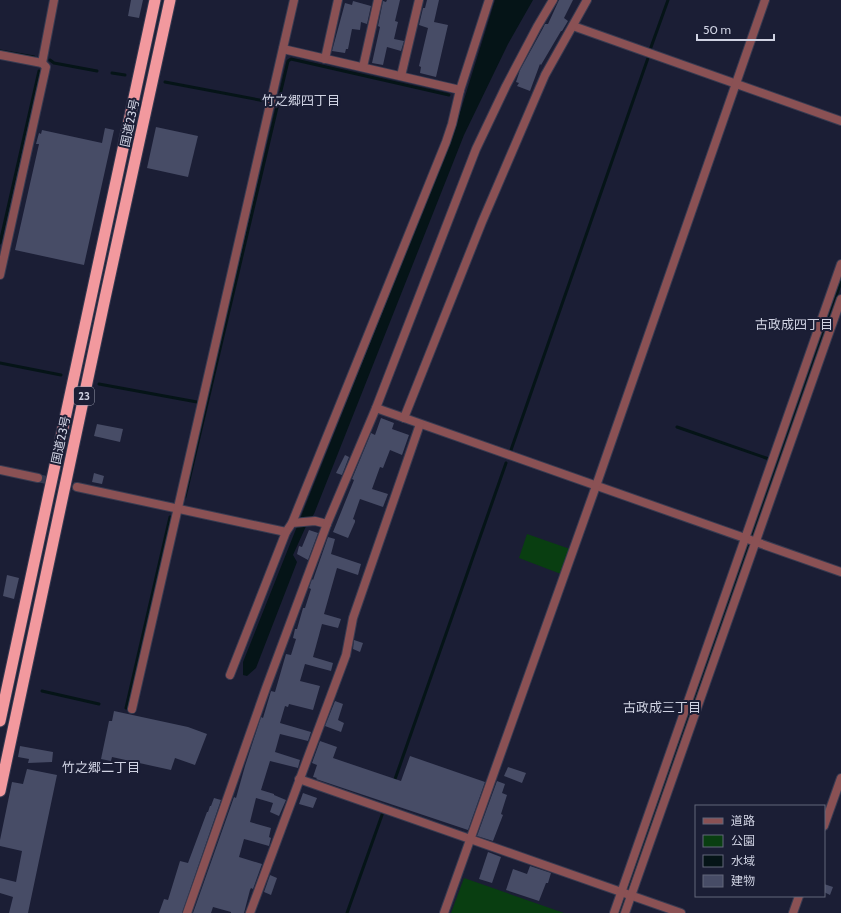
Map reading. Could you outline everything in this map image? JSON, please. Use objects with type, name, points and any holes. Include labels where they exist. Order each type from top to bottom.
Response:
[{"type":"highway","name":"国道23号","points":[[0,721],[155,0]]},
{"type":"highway","name":"国道23号","points":[[0,791],[170,0]]},
{"type":"street","points":[[42,63],[54,0]]},
{"type":"street","points":[[132,709],[294,0]]},
{"type":"street","points":[[325,58],[338,0]]},
{"type":"street","points":[[363,67],[378,0]]},
{"type":"street","points":[[401,76],[419,0]]},
{"type":"street","points":[[230,675],[286,532],[294,523],[446,142],[460,90],[489,0]]},
{"type":"street","points":[[186,913],[266,688],[328,524],[376,408],[476,149],[506,86],[553,0]]},
{"type":"street","points":[[404,418],[482,222],[539,88],[587,0]]},
{"type":"street","points":[[444,913],[596,486],[765,0]]},
{"type":"street","points":[[573,26],[841,121]]},
{"type":"street","points":[[283,49],[460,90]]},
{"type":"street","points":[[0,55],[42,63],[46,67],[0,275]]},
{"type":"street","points":[[614,913],[841,264]]},
{"type":"street","points":[[625,913],[841,299]]},
{"type":"street","points":[[376,408],[841,572]]},
{"type":"street","points":[[250,913],[346,655],[353,618],[420,424]]},
{"type":"street","points":[[0,470],[38,478]]},
{"type":"street","points":[[77,486],[286,532]]},
{"type":"street","points":[[294,523],[315,521],[328,524]]},
{"type":"street","points":[[825,823],[841,778]]},
{"type":"street","points":[[299,779],[681,913]]},
{"type":"street","points":[[793,913],[799,897]]},
{"type":"green space","points":[[527,534],[570,549],[561,574],[519,558]]},
{"type":"green space","points":[[464,878],[564,913],[451,913]]},
{"type":"water","points":[[495,0],[533,0],[508,44],[464,135],[314,514],[307,524],[293,555],[297,562],[256,668],[247,676],[243,675],[243,662],[453,135]]},
{"type":"building","points":[[131,0],[143,0],[139,18],[128,16]]},
{"type":"building","points":[[387,0],[400,0],[395,21],[398,22],[394,39],[404,41],[401,51],[387,47],[383,65],[372,63],[380,27],[378,26],[383,1],[386,2]]},
{"type":"building","points":[[427,0],[439,0],[434,22],[448,25],[436,77],[420,73],[421,67],[419,66],[428,28],[419,25],[423,8],[425,8]]},
{"type":"building","points":[[559,0],[573,0],[564,18],[568,21],[541,65],[540,64],[530,91],[517,86],[519,83],[516,82],[520,70],[545,24],[548,24]]},
{"type":"building","points":[[353,1],[371,6],[367,24],[361,22],[360,30],[352,29],[348,49],[346,49],[345,53],[332,51],[345,3],[352,5]]},
{"type":"building","points":[[156,127],[198,136],[188,177],[147,168]]},
{"type":"building","points":[[105,128],[114,130],[84,265],[15,250],[39,144],[36,144],[39,133],[41,134],[42,130],[102,143]]},
{"type":"building","points":[[381,418],[394,423],[392,429],[409,435],[402,455],[390,450],[383,468],[380,467],[372,489],[388,494],[383,507],[360,499],[353,519],[355,522],[348,538],[333,532],[354,480],[352,479],[371,433],[375,435]]},
{"type":"building","points":[[97,424],[123,429],[120,442],[94,436]]},
{"type":"building","points":[[345,455],[349,457],[342,475],[336,473]]},
{"type":"building","points":[[94,473],[104,476],[102,484],[92,482]]},
{"type":"building","points":[[309,530],[318,533],[308,560],[297,554],[299,546],[302,547]]},
{"type":"building","points":[[328,537],[335,539],[331,554],[361,564],[358,575],[337,568],[324,614],[341,619],[338,628],[322,624],[313,657],[333,663],[331,671],[305,664],[300,681],[320,686],[313,710],[289,704],[288,707],[285,706],[280,723],[311,732],[308,741],[280,734],[275,752],[300,760],[298,768],[270,761],[261,790],[286,800],[279,816],[270,812],[273,803],[256,798],[250,822],[271,828],[269,837],[271,838],[269,846],[244,839],[239,857],[262,864],[253,889],[251,888],[250,890],[244,913],[231,913],[213,907],[211,913],[193,913],[234,797],[236,798],[261,717],[263,718],[271,691],[275,692],[286,654],[291,655],[296,639],[293,638],[295,629],[297,629],[303,608],[305,608],[311,589],[309,588]]},
{"type":"building","points":[[7,575],[19,578],[14,599],[3,596]]},
{"type":"building","points":[[354,640],[363,643],[360,652],[353,649]]},
{"type":"building","points":[[335,701],[343,704],[338,720],[344,723],[341,732],[325,726]]},
{"type":"building","points":[[114,711],[188,727],[207,734],[195,765],[175,758],[171,770],[112,757],[111,761],[101,759],[109,721],[112,721]]},
{"type":"building","points":[[320,741],[337,747],[333,758],[401,781],[410,756],[485,782],[468,830],[316,779],[317,778],[313,777],[317,765],[312,763]]},
{"type":"building","points":[[20,746],[53,752],[52,762],[28,763],[29,759],[18,757]]},
{"type":"building","points":[[508,767],[526,773],[522,783],[504,776]]},
{"type":"building","points":[[27,769],[57,775],[28,913],[9,913],[13,897],[0,893],[0,878],[16,882],[22,851],[0,846],[0,840],[12,782],[23,784]]},
{"type":"building","points":[[497,781],[505,784],[502,793],[507,795],[501,814],[503,815],[493,841],[477,836]]},
{"type":"building","points":[[303,793],[317,798],[313,808],[299,804]]},
{"type":"building","points":[[214,798],[221,800],[182,913],[159,913],[164,899],[168,900],[180,861],[188,863],[207,812]]},
{"type":"building","points":[[488,852],[501,857],[492,883],[479,879]]},
{"type":"building","points":[[530,866],[551,873],[539,901],[506,890],[513,869],[527,874]]},
{"type":"building","points":[[270,875],[277,878],[271,895],[264,892]]},
{"type":"building","points":[[825,884],[833,887],[830,895],[825,892]]},
{"type":"waterway","points":[[650,50],[668,0]]},
{"type":"waterway","points":[[0,51],[34,57]]},
{"type":"waterway","points":[[511,450],[648,58]]},
{"type":"waterway","points":[[185,497],[288,61],[291,59],[449,95]]},
{"type":"waterway","points":[[50,60],[54,63],[97,71]]},
{"type":"waterway","points":[[0,243],[39,71]]},
{"type":"waterway","points":[[112,73],[125,75]]},
{"type":"waterway","points":[[165,82],[265,101]]},
{"type":"waterway","points":[[752,535],[841,282]]},
{"type":"waterway","points":[[0,363],[61,375]]},
{"type":"waterway","points":[[99,384],[197,402]]},
{"type":"waterway","points":[[677,427],[769,459]]},
{"type":"waterway","points":[[394,782],[506,463]]},
{"type":"waterway","points":[[126,708],[170,517]]},
{"type":"waterway","points":[[628,889],[749,545]]},
{"type":"waterway","points":[[42,691],[99,704]]},
{"type":"waterway","points":[[347,913],[382,815]]},
{"type":"waterway","points":[[620,913],[625,900]]},
{"type":"tunnel","points":[[38,478],[77,487]]},
{"type":"district","name":"竹之郷四丁目","points":[[301,100]]},
{"type":"district","name":"古政成四丁目","points":[[794,324]]},
{"type":"district","name":"古政成三丁目","points":[[662,707]]},
{"type":"district","name":"竹之郷二丁目","points":[[101,767]]}]
